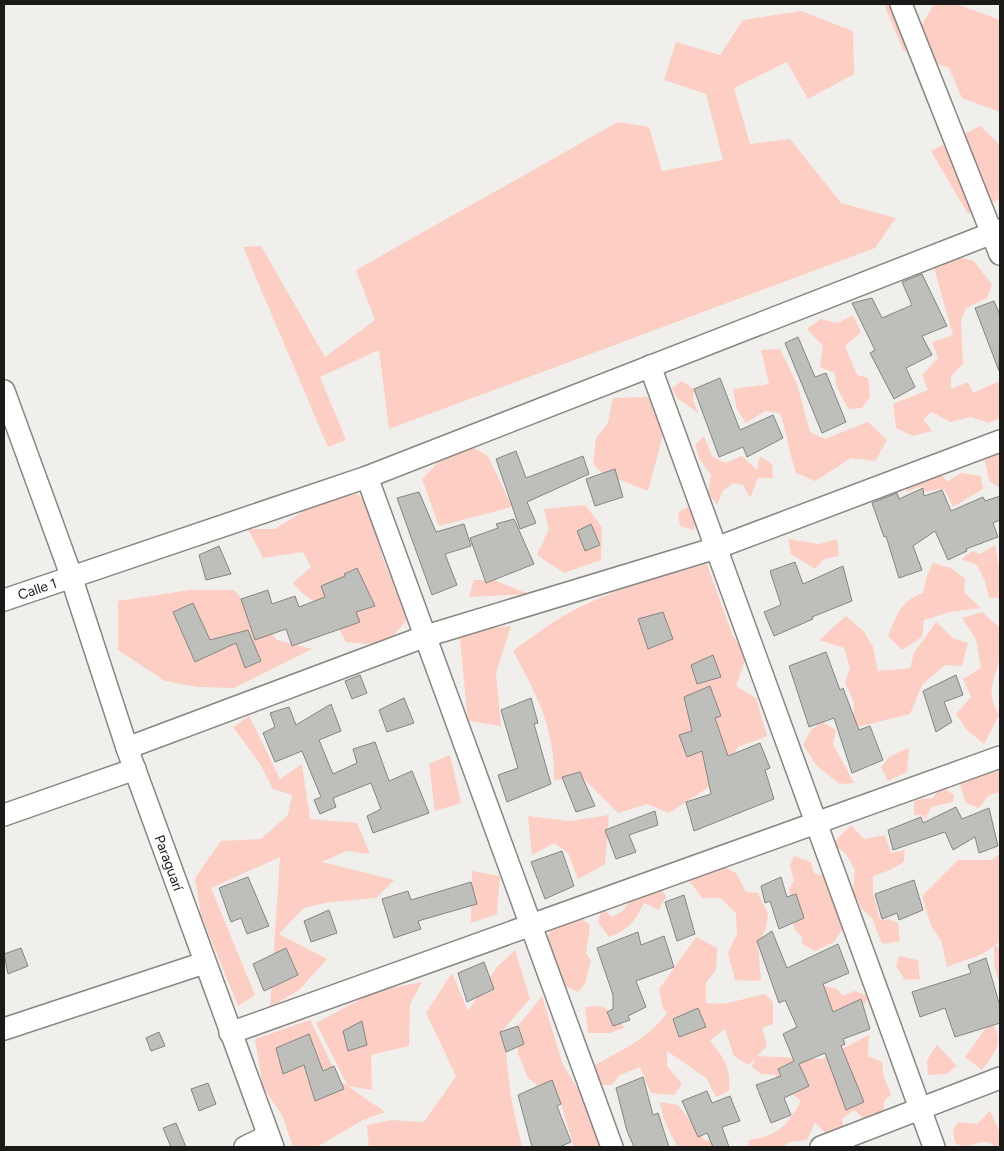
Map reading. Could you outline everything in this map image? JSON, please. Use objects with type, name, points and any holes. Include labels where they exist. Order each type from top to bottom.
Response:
[{"type":"street","points":[[901,4],[996,232],[1000,254]]},
{"type":"street","name":"Calle 1","points":[[4,600],[367,477],[996,232]]},
{"type":"street","points":[[650,366],[934,1147]]},
{"type":"street","name":"Paraguarí","points":[[4,391],[72,577],[127,748],[271,1142]]},
{"type":"street","points":[[127,748],[426,636],[716,548],[1000,441]]},
{"type":"street","points":[[367,477],[612,1147]]},
{"type":"street","points":[[230,1033],[1000,757]]},
{"type":"street","points":[[4,815],[135,770]]},
{"type":"street","points":[[4,1029],[204,963]]},
{"type":"street","points":[[821,1147],[1000,1078]]},
{"type":"street","points":[[245,1147],[271,1142]]},
{"type":"shaded area","points":[[884,4],[896,4],[920,28],[934,4],[957,4],[1000,20],[1000,112],[962,98],[949,68],[903,50]]},
{"type":"shaded area","points":[[801,11],[853,31],[854,74],[808,99],[787,62],[734,88],[750,144],[790,139],[841,203],[896,218],[875,248],[389,429],[379,350],[320,377],[346,440],[328,447],[243,247],[261,246],[325,357],[375,320],[356,270],[618,122],[649,127],[662,171],[723,160],[706,94],[664,80],[676,42],[720,55],[743,20]]},
{"type":"shaded area","points":[[980,126],[1000,145],[1000,199],[968,214],[931,151]]},
{"type":"shaded area","points":[[953,255],[974,261],[992,285],[987,298],[966,308],[961,321],[963,364],[951,376],[951,389],[968,382],[973,393],[997,382],[1000,383],[1000,418],[989,423],[971,417],[950,422],[932,412],[923,419],[932,431],[913,436],[896,428],[893,404],[928,390],[922,375],[938,358],[932,342],[953,335],[934,268]]},
{"type":"shaded area","points":[[853,315],[861,332],[845,346],[857,375],[868,378],[870,397],[862,408],[848,409],[836,385],[835,373],[820,367],[823,346],[807,329],[820,319],[838,323]]},
{"type":"shaded area","points":[[780,349],[797,384],[810,432],[825,439],[868,422],[887,440],[875,461],[851,458],[815,481],[796,473],[780,413],[765,411],[746,423],[737,409],[733,389],[769,384],[761,350]]},
{"type":"shaded area","points":[[682,381],[694,389],[693,400],[698,413],[677,398],[672,388]]},
{"type":"shaded area","points":[[648,397],[665,427],[648,491],[602,473],[593,464],[596,438],[608,423],[613,398]]},
{"type":"shaded area","points":[[704,436],[712,456],[726,463],[742,456],[757,470],[760,456],[772,464],[773,478],[758,478],[750,498],[743,485],[733,483],[723,491],[717,505],[708,493],[711,475],[700,460],[695,445]]},
{"type":"shaded area","points":[[469,445],[488,456],[512,507],[439,526],[422,479],[443,457]]},
{"type":"shaded area","points":[[1000,449],[1000,488],[989,481],[984,456]]},
{"type":"shaded area","points":[[938,470],[947,482],[961,473],[981,476],[983,489],[953,507],[945,490],[925,492],[923,486],[906,492],[909,480]]},
{"type":"shaded area","points":[[357,494],[371,507],[383,560],[408,618],[389,641],[365,644],[346,642],[331,614],[302,593],[293,583],[311,567],[303,552],[263,558],[248,529],[275,529],[318,502]]},
{"type":"shaded area","points":[[585,505],[602,527],[601,560],[564,573],[537,555],[549,529],[544,509]]},
{"type":"shaded area","points":[[687,507],[699,515],[694,530],[680,526],[678,513]]},
{"type":"shaded area","points":[[788,539],[819,544],[837,539],[839,556],[824,559],[815,569],[791,554]]},
{"type":"shaded area","points":[[995,545],[1000,572],[1000,598],[989,598],[985,581],[977,565],[961,559],[972,551],[980,554]]},
{"type":"shaded area","points":[[933,563],[951,568],[965,579],[964,592],[981,608],[950,612],[924,620],[922,637],[902,650],[888,636],[897,615],[904,605],[915,596],[923,593],[927,575]]},
{"type":"shaded area","points":[[707,564],[731,632],[746,658],[736,686],[756,698],[767,736],[738,747],[709,787],[669,813],[647,804],[618,813],[583,778],[554,780],[554,762],[548,728],[537,698],[513,651],[554,622],[595,600],[642,582]]},
{"type":"shaded area","points":[[474,580],[494,580],[528,594],[469,597]]},
{"type":"shaded area","points":[[190,590],[234,590],[277,640],[312,649],[234,688],[198,687],[165,681],[118,650],[118,601]]},
{"type":"shaded area","points":[[982,612],[1000,628],[1001,645],[992,685],[992,698],[999,715],[984,744],[967,730],[956,714],[971,697],[963,679],[981,668],[976,639],[962,618]]},
{"type":"shaded area","points":[[846,616],[864,632],[873,647],[878,671],[910,668],[914,653],[936,622],[953,638],[968,643],[962,666],[945,665],[922,685],[910,714],[854,728],[854,703],[845,682],[850,669],[844,648],[819,640]]},
{"type":"shaded area","points":[[511,626],[496,673],[501,726],[468,721],[459,632]]},
{"type":"shaded area","points":[[249,716],[280,779],[302,764],[310,819],[357,823],[370,854],[346,851],[322,862],[394,880],[376,898],[330,902],[304,908],[279,934],[327,959],[299,990],[270,1007],[280,857],[211,888],[255,995],[238,1006],[201,915],[195,878],[221,841],[261,839],[288,815],[292,795],[273,789],[260,764],[233,727]]},
{"type":"shaded area","points":[[822,722],[836,730],[833,744],[854,783],[840,784],[818,767],[803,745],[811,730]]},
{"type":"shaded area","points":[[909,748],[907,772],[888,781],[881,767],[890,756]]},
{"type":"shaded area","points":[[450,755],[461,803],[435,811],[429,764]]},
{"type":"shaded area","points":[[996,768],[1000,775],[1000,792],[989,795],[979,808],[966,803],[958,778]]},
{"type":"shaded area","points":[[941,786],[954,795],[953,802],[931,807],[925,820],[923,815],[914,815],[914,800],[933,798]]},
{"type":"shaded area","points":[[609,815],[605,864],[578,879],[568,853],[554,843],[532,855],[528,816],[570,821]]},
{"type":"shaded area","points":[[851,825],[864,839],[885,835],[891,853],[905,850],[904,862],[890,870],[873,876],[873,893],[880,920],[889,919],[898,923],[900,941],[882,944],[872,918],[862,909],[853,892],[855,870],[846,854],[833,843]]},
{"type":"shaded area","points":[[1000,854],[1000,941],[995,946],[1000,948],[1000,986],[994,965],[994,946],[978,956],[947,967],[941,940],[931,926],[922,896],[958,860],[991,860]]},
{"type":"shaded area","points":[[794,856],[811,862],[814,873],[829,877],[847,922],[834,942],[815,951],[802,944],[802,937],[794,929],[789,889],[794,881],[790,866]]},
{"type":"shaded area","points":[[718,864],[736,873],[746,892],[758,893],[768,914],[766,928],[758,945],[761,981],[735,980],[728,953],[737,934],[736,913],[720,898],[702,898],[689,880],[698,870]]},
{"type":"shaded area","points":[[472,871],[500,876],[497,914],[471,923]]},
{"type":"shaded area","points":[[661,889],[666,896],[659,910],[644,903],[638,915],[621,932],[609,937],[598,922],[602,908],[612,917],[624,910],[633,895]]},
{"type":"shaded area","points":[[578,916],[590,925],[586,954],[591,960],[585,984],[578,992],[557,982],[544,949],[551,926]]},
{"type":"shaded area","points":[[696,937],[717,948],[716,970],[706,983],[706,1003],[729,1003],[765,994],[773,1002],[773,1024],[762,1028],[767,1046],[757,1056],[822,1059],[869,1035],[868,1056],[882,1062],[884,1077],[891,1095],[884,1101],[884,1113],[865,1119],[854,1110],[842,1119],[844,1129],[828,1136],[815,1122],[807,1140],[790,1142],[782,1147],[748,1147],[749,1140],[768,1135],[781,1128],[801,1101],[781,1086],[775,1075],[761,1074],[752,1067],[755,1059],[748,1065],[734,1056],[725,1029],[710,1040],[723,1058],[729,1076],[729,1091],[716,1097],[706,1078],[667,1051],[667,1066],[682,1084],[674,1095],[651,1093],[640,1067],[620,1075],[612,1085],[593,1085],[593,1066],[643,1037],[667,1013],[663,1009],[659,989]]},
{"type":"shaded area","points":[[515,950],[530,999],[500,1033],[506,1052],[511,1098],[522,1147],[369,1147],[367,1125],[392,1120],[424,1122],[456,1076],[426,1013],[452,973],[468,1011],[497,967]]},
{"type":"shaded area","points":[[899,956],[918,960],[920,979],[905,980],[896,966]]},
{"type":"shaded area","points":[[422,982],[410,1004],[409,1046],[371,1055],[372,1090],[348,1086],[316,1023],[376,991]]},
{"type":"shaded area","points":[[820,985],[837,989],[843,996],[854,991],[869,996],[866,1002],[856,1011],[824,1022]]},
{"type":"shaded area","points":[[542,996],[563,1065],[588,1105],[602,1147],[574,1147],[561,1104],[528,1078],[518,1054],[518,1026]]},
{"type":"shaded area","points":[[601,1006],[616,1014],[624,1028],[610,1033],[588,1033],[585,1007]]},
{"type":"shaded area","points":[[310,1020],[340,1081],[385,1112],[363,1120],[317,1147],[293,1147],[282,1115],[263,1087],[255,1039]]},
{"type":"shaded area","points":[[992,1021],[996,1029],[997,1047],[982,1070],[965,1057]]},
{"type":"shaded area","points":[[937,1045],[957,1066],[946,1074],[928,1075],[927,1060]]},
{"type":"shaded area","points":[[660,1102],[678,1105],[705,1140],[716,1142],[719,1147],[678,1147],[664,1120]]},
{"type":"shaded area","points":[[990,1111],[1000,1133],[1000,1147],[986,1142],[968,1146],[955,1143],[953,1130],[958,1122],[977,1124]]},
{"type":"building","points":[[922,274],[947,326],[922,336],[932,355],[906,368],[915,387],[894,399],[870,353],[875,350],[852,303],[872,298],[882,318],[912,305],[902,282]]},
{"type":"building","points":[[994,301],[1000,315],[999,371],[975,308]]},
{"type":"building","points":[[798,337],[815,377],[826,373],[846,422],[822,433],[785,343]]},
{"type":"building","points":[[720,378],[740,430],[773,415],[783,438],[747,457],[743,447],[719,457],[694,389]]},
{"type":"building","points":[[516,451],[526,478],[583,456],[589,474],[527,502],[536,523],[520,529],[496,459]]},
{"type":"building","points":[[615,469],[623,497],[595,506],[586,479]]},
{"type":"building","points":[[923,488],[924,496],[942,490],[951,511],[983,497],[985,501],[1000,496],[1000,520],[993,523],[998,537],[966,549],[967,551],[948,560],[935,531],[913,546],[922,570],[899,578],[886,536],[884,537],[872,503],[897,493],[899,499]]},
{"type":"building","points":[[419,492],[436,532],[464,524],[471,546],[445,554],[457,585],[432,595],[397,498]]},
{"type":"building","points":[[514,519],[534,564],[486,583],[470,538],[498,528],[496,524]]},
{"type":"building","points":[[591,524],[600,545],[585,551],[577,531]]},
{"type":"building","points":[[219,546],[231,574],[206,580],[199,555]]},
{"type":"building","points":[[795,562],[803,584],[843,566],[852,601],[812,617],[813,619],[774,636],[764,612],[781,605],[770,571]]},
{"type":"building","points":[[357,568],[375,606],[356,612],[360,622],[292,646],[286,629],[255,640],[241,599],[268,590],[272,604],[295,596],[299,607],[325,597],[321,586],[345,576],[344,574]]},
{"type":"building","points":[[193,603],[210,640],[248,630],[261,661],[245,668],[236,643],[195,662],[173,612]]},
{"type":"building","points":[[663,612],[673,639],[648,649],[638,619]]},
{"type":"building","points":[[826,652],[840,690],[843,688],[859,730],[870,726],[883,760],[852,773],[834,718],[809,727],[789,666]]},
{"type":"building","points":[[713,655],[721,677],[697,684],[691,665]]},
{"type":"building","points":[[360,675],[367,693],[352,699],[345,681]]},
{"type":"building","points":[[956,675],[963,695],[944,702],[952,722],[936,732],[923,691]]},
{"type":"building","points":[[710,686],[721,716],[715,718],[728,756],[760,743],[770,768],[765,770],[774,799],[694,831],[686,802],[711,794],[702,751],[687,757],[679,735],[692,731],[684,697]]},
{"type":"building","points":[[404,698],[414,723],[387,732],[379,710]]},
{"type":"building","points":[[531,698],[538,723],[534,724],[551,784],[507,802],[498,775],[518,768],[501,710]]},
{"type":"building","points":[[331,704],[341,731],[319,740],[333,774],[357,763],[353,749],[375,742],[389,781],[412,771],[429,813],[373,833],[367,816],[381,809],[371,783],[333,798],[336,807],[320,814],[314,800],[321,797],[302,751],[275,762],[263,733],[275,727],[270,713],[289,707],[296,725]]},
{"type":"building","points":[[580,772],[595,806],[576,812],[562,777]]},
{"type":"building","points":[[956,807],[962,819],[989,808],[998,846],[979,853],[975,837],[953,850],[945,832],[893,850],[888,830],[921,817],[923,823]]},
{"type":"building","points":[[655,811],[658,825],[629,835],[636,852],[616,859],[605,830]]},
{"type":"building","points":[[562,851],[574,886],[545,899],[531,862]]},
{"type":"building","points":[[248,877],[269,926],[247,934],[241,918],[231,922],[219,888]]},
{"type":"building","points":[[781,877],[787,897],[796,894],[804,918],[779,929],[770,901],[765,903],[761,886]]},
{"type":"building","points":[[914,880],[923,910],[899,920],[897,913],[882,919],[875,894]]},
{"type":"building","points":[[471,882],[477,904],[418,921],[421,929],[394,938],[382,899],[408,891],[411,900]]},
{"type":"building","points":[[684,895],[695,934],[677,941],[665,902]]},
{"type":"building","points":[[329,910],[337,933],[311,942],[304,921]]},
{"type":"building","points":[[772,931],[787,968],[838,944],[849,973],[823,984],[833,1012],[861,999],[870,1029],[843,1039],[845,1044],[841,1046],[864,1102],[846,1110],[825,1053],[799,1064],[809,1086],[784,1098],[791,1115],[771,1123],[756,1085],[781,1076],[778,1069],[794,1061],[783,1034],[797,1027],[785,1000],[779,1003],[757,941]]},
{"type":"building","points":[[638,932],[641,945],[664,936],[674,967],[636,981],[646,1007],[628,1016],[630,1020],[613,1026],[607,1012],[613,1009],[613,995],[597,948]]},
{"type":"building","points":[[21,948],[28,966],[8,974],[4,954]]},
{"type":"building","points":[[286,948],[298,975],[264,991],[253,964]]},
{"type":"building","points":[[986,958],[1000,1006],[1000,1023],[955,1037],[945,1008],[920,1017],[912,992],[971,973],[968,965]]},
{"type":"building","points":[[484,962],[494,989],[467,1002],[458,973]]},
{"type":"building","points":[[698,1008],[706,1027],[679,1037],[673,1019]]},
{"type":"building","points":[[362,1021],[367,1045],[348,1051],[343,1031]]},
{"type":"building","points":[[518,1026],[524,1044],[506,1052],[500,1032]]},
{"type":"building","points":[[159,1032],[165,1046],[151,1051],[146,1038]]},
{"type":"building","points":[[309,1034],[323,1071],[334,1066],[344,1089],[315,1101],[304,1065],[283,1074],[276,1048]]},
{"type":"building","points":[[643,1077],[653,1115],[658,1113],[669,1147],[634,1147],[627,1131],[616,1088]]},
{"type":"building","points":[[552,1080],[561,1104],[557,1106],[571,1142],[559,1147],[532,1147],[518,1095]]},
{"type":"building","points":[[208,1083],[216,1104],[199,1111],[191,1089]]},
{"type":"building","points":[[707,1091],[712,1103],[730,1096],[740,1121],[722,1127],[729,1147],[713,1147],[707,1133],[698,1137],[682,1101]]},
{"type":"building","points":[[176,1123],[186,1147],[171,1147],[163,1128]]}]
